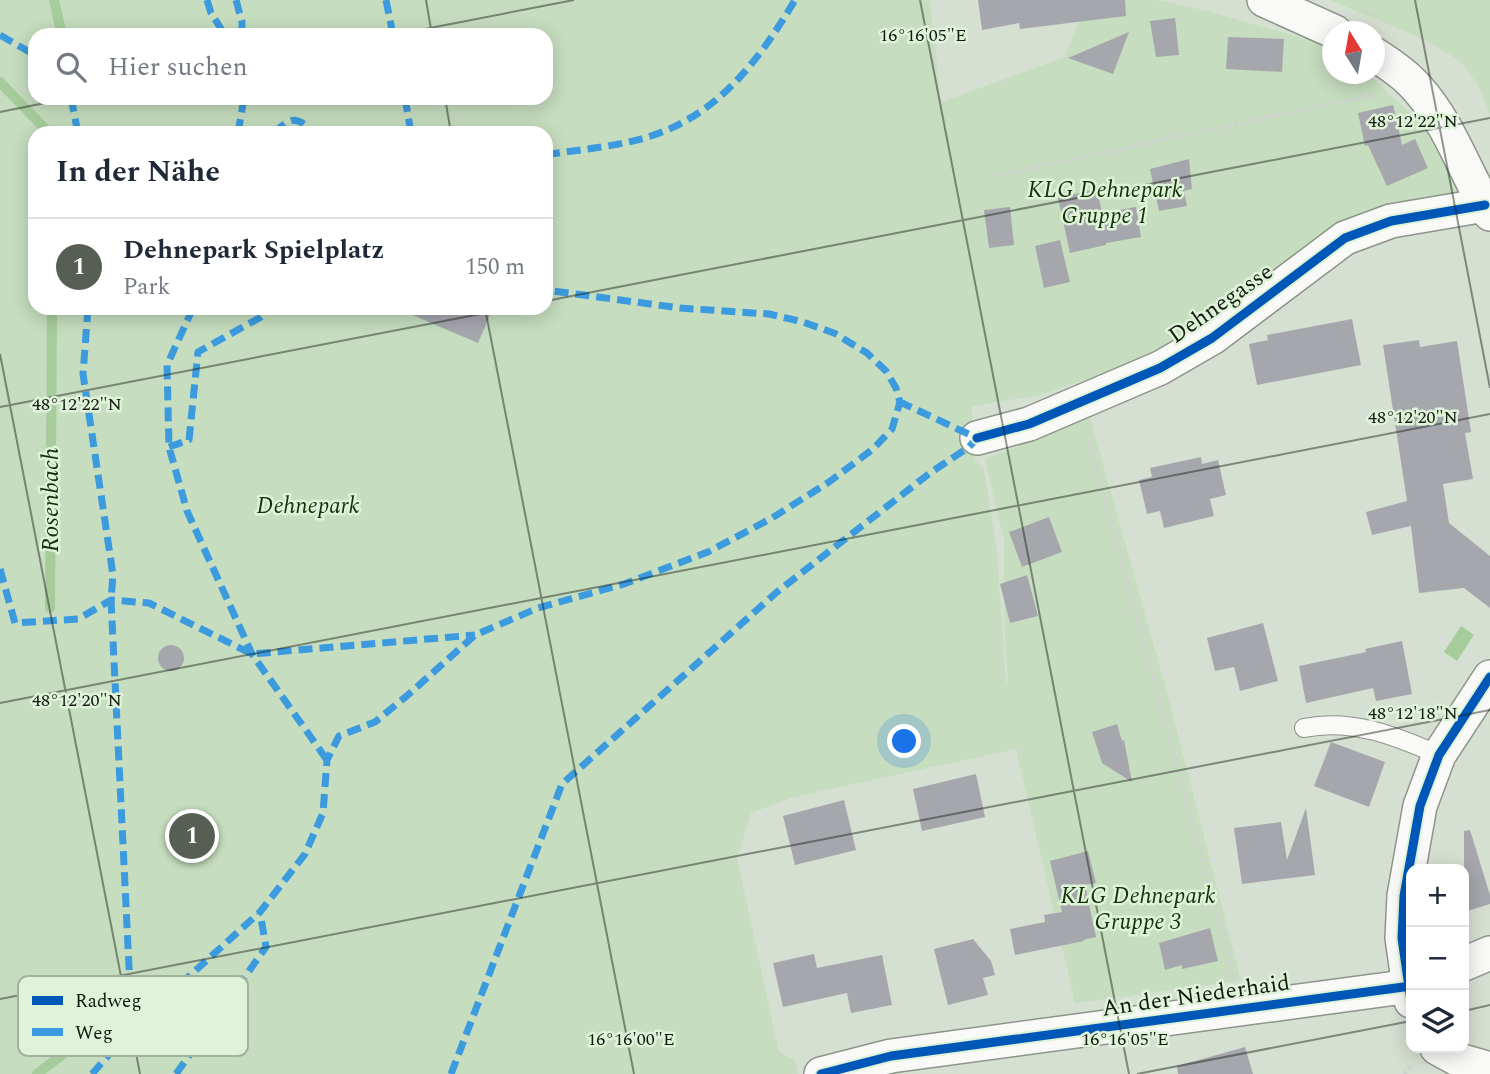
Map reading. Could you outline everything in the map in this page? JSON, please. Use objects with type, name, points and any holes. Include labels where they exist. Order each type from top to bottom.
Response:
[{"type":"street","points":[[1264,0],[1322,26]]},
{"type":"street","points":[[1385,61],[1417,88],[1433,109],[1487,210]]},
{"type":"street","name":"Dehnegasse","points":[[977,438],[1029,424],[1160,368],[1212,338],[1345,238],[1391,221],[1487,210]]},
{"type":"street","points":[[1410,990],[1402,938],[1404,896],[1420,806],[1439,755],[1490,677]]},
{"type":"street","points":[[1469,962],[1490,953]]},
{"type":"street","name":"An der Niederhaid","points":[[821,1074],[891,1056],[1406,992]]},
{"type":"street","points":[[1446,1053],[1459,1060],[1490,1069]]},
{"type":"lane","points":[[1304,727],[1340,724],[1362,728],[1439,755]]},
{"type":"path","points":[[995,176],[1417,88]]},
{"type":"path","points":[[1084,422],[1226,946],[1231,975]]},
{"type":"green space","points":[[0,0],[930,0],[941,102],[1065,57],[1087,0],[1157,0],[1322,43],[1322,84],[1379,84],[1420,122],[1447,168],[1457,193],[1259,283],[1156,352],[1039,395],[972,406],[975,460],[984,469],[997,551],[1006,683],[1004,541],[985,459],[1090,418],[1168,696],[1241,981],[1075,1003],[1016,749],[794,797],[751,813],[737,858],[779,1052],[795,1060],[798,1074],[0,1074]]},
{"type":"green space","points":[[1330,0],[1490,0],[1490,114],[1482,93],[1461,63],[1435,46],[1385,23],[1385,21]]},
{"type":"shaded area","points":[[1461,626],[1474,635],[1457,661],[1444,652]]},
{"type":"building","points":[[978,0],[1125,0],[1126,16],[1020,29],[1019,23],[982,30]]},
{"type":"building","points":[[1175,18],[1179,55],[1156,57],[1150,21]]},
{"type":"building","points":[[1129,32],[1113,74],[1068,58]]},
{"type":"building","points":[[1228,37],[1284,39],[1282,72],[1226,69]]},
{"type":"building","points":[[1393,105],[1402,145],[1415,139],[1428,168],[1387,186],[1368,145],[1365,146],[1358,113]]},
{"type":"building","points":[[1189,159],[1192,189],[1184,191],[1187,206],[1159,211],[1150,169]]},
{"type":"building","points":[[1097,189],[1102,213],[1136,207],[1141,237],[1070,253],[1058,198]]},
{"type":"building","points":[[1010,207],[1014,245],[989,248],[984,210]]},
{"type":"building","points":[[1060,240],[1070,282],[1044,288],[1035,246]]},
{"type":"building","points":[[412,315],[490,315],[478,343]]},
{"type":"building","points":[[1352,319],[1361,365],[1257,385],[1249,344],[1268,340],[1267,335]]},
{"type":"building","points":[[1419,340],[1420,347],[1457,341],[1471,432],[1465,433],[1473,479],[1443,484],[1449,523],[1490,556],[1490,608],[1464,588],[1419,593],[1411,526],[1372,535],[1366,512],[1407,501],[1383,345]]},
{"type":"building","points":[[1201,457],[1202,464],[1218,460],[1226,495],[1210,499],[1214,516],[1164,528],[1160,511],[1147,514],[1139,480],[1152,477],[1150,468]]},
{"type":"building","points":[[1049,517],[1062,552],[1022,567],[1009,532]]},
{"type":"building","points":[[1027,575],[1038,616],[1010,623],[1000,584]]},
{"type":"building","points":[[1263,623],[1278,681],[1240,691],[1234,667],[1215,671],[1207,638]]},
{"type":"building","points":[[1402,641],[1412,694],[1376,701],[1373,688],[1306,703],[1299,666],[1366,652],[1365,649]]},
{"type":"building","points":[[171,645],[180,649],[184,658],[180,667],[171,671],[162,667],[158,658],[162,649]]},
{"type":"building","points":[[1117,724],[1122,741],[1124,740],[1132,782],[1102,763],[1092,732]]},
{"type":"building","points":[[1331,742],[1385,762],[1369,807],[1314,786]]},
{"type":"building","points":[[976,774],[985,817],[922,831],[913,789]]},
{"type":"building","points":[[844,800],[856,850],[795,865],[783,816]]},
{"type":"building","points":[[1306,808],[1315,875],[1242,884],[1234,828],[1281,822],[1287,860]]},
{"type":"building","points":[[1470,830],[1490,895],[1490,904],[1469,910],[1469,864],[1464,864],[1464,831]]},
{"type":"building","points":[[1088,851],[1096,883],[1085,885],[1096,937],[1015,955],[1010,929],[1045,922],[1044,915],[1062,912],[1050,861]]},
{"type":"building","points":[[1210,928],[1218,961],[1165,970],[1159,943]]},
{"type":"building","points":[[973,939],[991,961],[995,975],[983,978],[988,995],[948,1005],[934,949]]},
{"type":"building","points":[[814,954],[817,968],[882,955],[892,1005],[851,1013],[847,993],[783,1007],[773,963]]},
{"type":"building","points":[[1245,1047],[1253,1074],[1178,1074],[1177,1066]]},
{"type":"waterway","points":[[54,0],[60,28]]},
{"type":"waterway","name":"Rosenbach","points":[[0,82],[42,126]]},
{"type":"waterway","name":"Rosenbach","points":[[50,608],[52,315]]},
{"type":"waterway","name":"Rosenbach","points":[[37,1074],[60,1056]]},
{"type":"marked path","points":[[207,0],[221,28]]},
{"type":"marked path","points":[[236,0],[242,28]]},
{"type":"marked path","points":[[386,0],[392,28]]},
{"type":"marked path","points":[[553,154],[638,140],[675,126],[697,114],[717,99],[752,63],[795,0]]},
{"type":"marked path","points":[[0,35],[28,51]]},
{"type":"marked path","points":[[72,105],[77,126]]},
{"type":"marked path","points":[[239,126],[243,105]]},
{"type":"marked path","points":[[406,105],[410,126]]},
{"type":"marked path","points":[[283,126],[294,120],[306,126]]},
{"type":"marked path","points":[[189,976],[260,912],[305,854],[323,813],[327,760],[339,736],[375,722],[475,635],[538,608],[624,584],[708,552],[772,518],[829,482],[873,449],[892,429],[900,402],[896,388],[886,371],[867,353],[834,333],[769,314],[680,308],[553,291]]},
{"type":"marked path","points":[[87,315],[83,374],[113,575],[111,600],[129,976]]},
{"type":"marked path","points":[[190,315],[167,365],[169,447],[187,511],[252,654],[327,760]]},
{"type":"marked path","points":[[169,447],[189,440],[198,352],[263,315]]},
{"type":"marked path","points":[[451,1074],[562,784],[777,592],[930,473],[969,447],[977,438],[900,402]]},
{"type":"marked path","points":[[0,569],[15,623],[78,619],[111,600],[149,603],[252,654],[475,635]]},
{"type":"marked path","points":[[245,976],[266,947],[260,912]]},
{"type":"marked path","points":[[92,1074],[108,1056]]},
{"type":"marked path","points":[[176,1074],[189,1056]]},
{"type":"cycle path","points":[[977,438],[1029,424],[1160,368],[1212,338],[1345,238],[1391,221],[1485,205]]},
{"type":"cycle path","points":[[1409,990],[1402,938],[1404,896],[1420,806],[1439,755],[1490,677]]},
{"type":"cycle path","points":[[821,1074],[891,1056],[1406,987]]},
{"type":"place","name":"Dehnepark Spielplatz","points":[[192,836]]},
{"type":"park label","name":"KLG Dehnepark Gruppe 1","points":[[1105,203]]},
{"type":"park label","name":"Dehnepark","points":[[308,506]]},
{"type":"park label","name":"KLG Dehnepark Gruppe 3","points":[[1138,909]]}]
